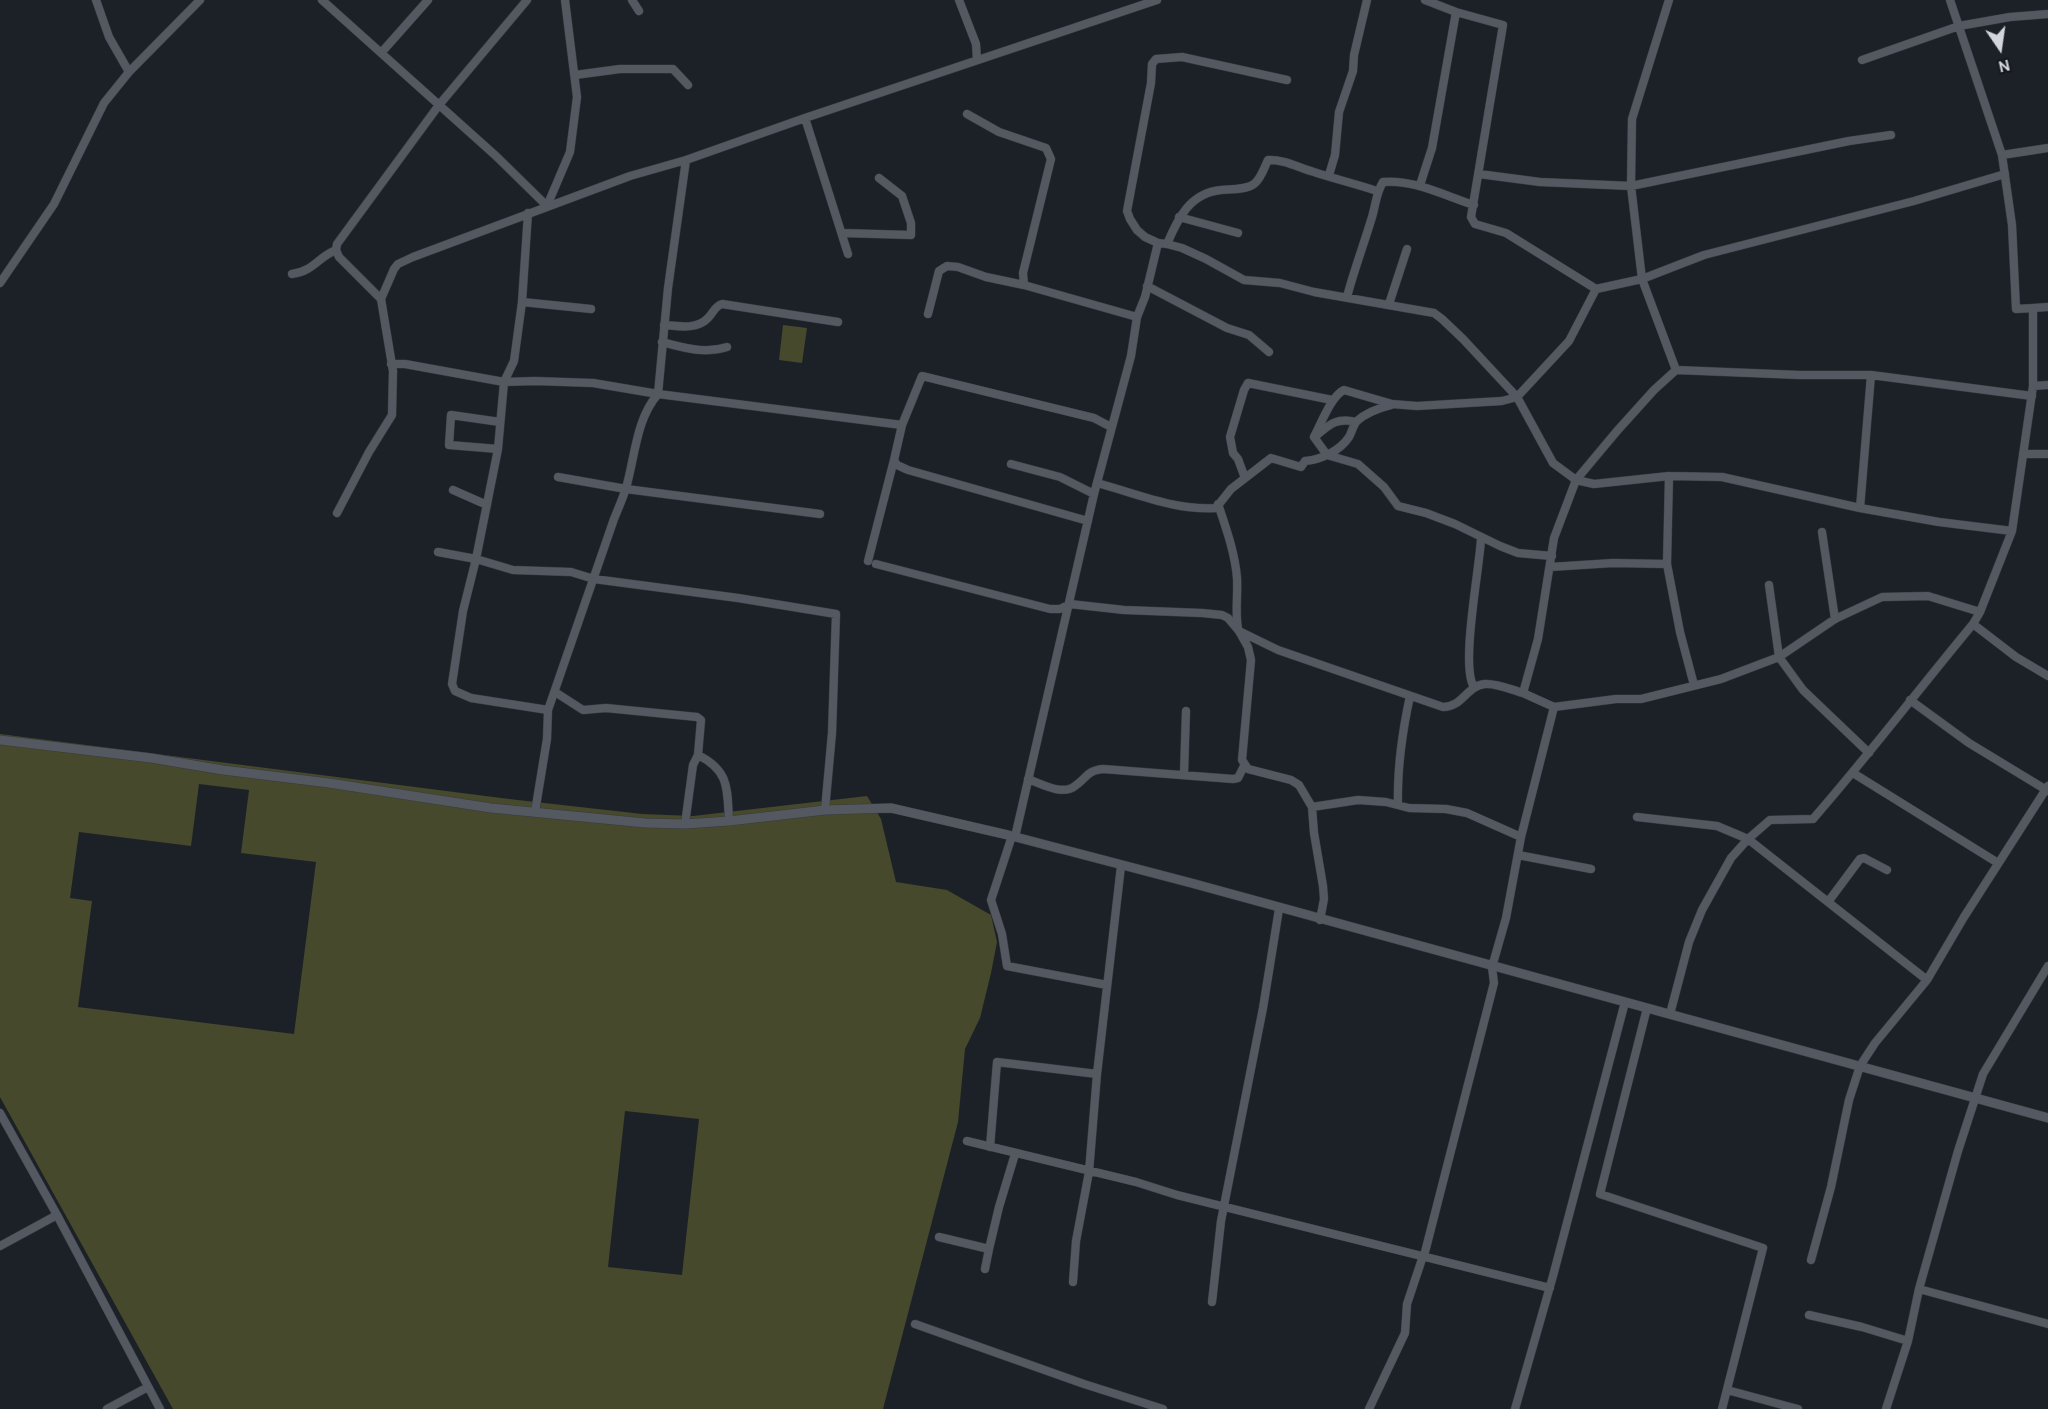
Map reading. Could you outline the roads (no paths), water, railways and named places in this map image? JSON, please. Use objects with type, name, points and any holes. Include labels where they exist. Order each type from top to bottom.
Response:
[{"type":"street","points":[[96,0],[109,37],[129,72]]},
{"type":"street","points":[[0,283],[54,204],[104,103],[129,72],[200,0]]},
{"type":"street","points":[[322,0],[547,206]]},
{"type":"street","points":[[381,53],[428,0]]},
{"type":"street","points":[[381,299],[342,260],[336,250],[337,244],[439,105],[527,0]]},
{"type":"street","points":[[547,206],[570,152],[576,97],[565,0]]},
{"type":"street","points":[[632,0],[639,11]]},
{"type":"street","points":[[959,0],[976,44],[977,60]]},
{"type":"street","points":[[337,513],[381,431],[390,421],[393,396],[391,364],[381,299],[390,276],[398,264],[630,176],[686,160],[1156,0]]},
{"type":"street","points":[[1329,175],[1335,155],[1339,112],[1353,71],[1354,55],[1367,0]]},
{"type":"street","points":[[1425,0],[1456,12],[1503,25],[1471,217],[1475,224],[1506,233],[1596,289],[1642,279],[1704,255],[1882,209],[2005,174]]},
{"type":"street","points":[[1669,0],[1632,119],[1631,186],[1642,279],[1676,370]]},
{"type":"street","points":[[1950,0],[2002,155],[2012,225],[2016,309],[2048,307]]},
{"type":"street","points":[[1420,185],[1431,148],[1456,12]]},
{"type":"street","points":[[1862,60],[1959,26],[2010,17],[2048,14]]},
{"type":"street","points":[[1287,80],[1182,57],[1156,59],[1152,64],[1151,83],[1127,211],[1137,230],[1158,243],[1167,243],[1206,258],[1244,280],[1280,283],[1314,292],[1423,310],[1442,319],[1517,397],[1553,463],[1576,480],[1594,484],[1669,476],[1722,477],[1860,508],[1939,522],[2012,531]]},
{"type":"street","points":[[575,75],[620,69],[673,69],[688,85]]},
{"type":"street","points":[[967,114],[999,132],[1046,148],[1051,159],[1023,273],[1024,285]]},
{"type":"street","points":[[805,118],[848,255]]},
{"type":"street","points":[[1479,174],[1540,182],[1631,186],[1849,141],[1891,135]]},
{"type":"street","points":[[2002,155],[2048,148]]},
{"type":"street","points":[[536,812],[549,724],[548,710],[626,489],[644,418],[650,404],[658,394],[664,325],[686,160]]},
{"type":"street","points":[[1167,243],[1179,217],[1196,198],[1208,192],[1252,185],[1260,178],[1268,160],[1281,160],[1315,173],[1329,175],[1377,191]]},
{"type":"street","points":[[842,233],[911,235],[911,223],[902,196],[879,178]]},
{"type":"street","points":[[1347,297],[1376,206],[1377,191],[1383,182],[1420,185],[1474,205]]},
{"type":"street","points":[[528,213],[522,302],[514,361],[504,382],[498,449],[464,611],[452,684],[455,691],[471,698],[548,710]]},
{"type":"street","points":[[1179,217],[1238,233]]},
{"type":"street","points":[[1107,985],[1007,966],[1002,934],[991,900],[1013,837],[1028,779],[1094,494],[1131,356],[1137,317],[1158,243]]},
{"type":"street","points":[[1389,304],[1407,249]]},
{"type":"street","points":[[292,274],[309,270],[327,253],[336,250]]},
{"type":"street","points":[[928,314],[936,279],[942,268],[958,267],[986,277],[1024,285],[1137,317]]},
{"type":"street","points":[[1147,286],[1227,328],[1250,335],[1269,352]]},
{"type":"street","points":[[1314,437],[1332,400],[1337,393],[1344,390],[1392,404],[1441,405],[1502,401],[1517,397],[1569,340],[1596,289]]},
{"type":"street","points":[[522,302],[591,309]]},
{"type":"street","points":[[664,325],[684,327],[705,322],[717,305],[722,304],[838,322]]},
{"type":"street","points":[[1670,1014],[1689,942],[1702,910],[1731,858],[1770,820],[1813,819],[1853,773],[1973,624],[1980,612],[2012,531],[2033,386],[2033,308]]},
{"type":"street","points":[[662,342],[707,351],[727,347]]},
{"type":"street","points":[[391,364],[405,364],[504,382],[592,383],[658,394],[902,425]]},
{"type":"street","points":[[1523,693],[1538,639],[1554,538],[1576,480],[1654,390],[1676,370],[1800,375],[1871,375],[2032,396]]},
{"type":"street","points":[[1860,508],[1871,375]]},
{"type":"street","points":[[1111,427],[1094,418],[922,376],[902,425],[872,562],[1050,609],[1060,609],[1070,604],[1124,610],[1214,613],[1228,618],[1248,647],[1251,660],[1241,753],[1244,766],[1248,770],[1292,780],[1299,785],[1312,807],[1324,899],[1320,920]]},
{"type":"street","points":[[1245,478],[1238,459],[1233,453],[1230,437],[1248,383],[1332,400]]},
{"type":"street","points":[[2033,386],[2048,385]]},
{"type":"street","points":[[1097,483],[1180,505],[1203,509],[1216,508],[1231,489],[1270,458],[1302,467],[1305,461],[1316,460],[1328,455],[1344,443],[1350,437],[1356,422],[1369,413],[1392,404]]},
{"type":"street","points":[[498,449],[449,445],[451,415],[500,422]]},
{"type":"street","points":[[1314,437],[1333,421],[1356,422]]},
{"type":"street","points":[[1314,437],[1328,455],[1358,464],[1384,487],[1398,506],[1426,513],[1518,553],[1552,556]]},
{"type":"street","points":[[2023,454],[2048,454]]},
{"type":"street","points":[[894,460],[897,465],[908,470],[1088,521]]},
{"type":"street","points":[[1011,464],[1060,477],[1094,494]]},
{"type":"street","points":[[1669,476],[1667,564],[1680,632],[1694,685]]},
{"type":"street","points":[[558,477],[626,489],[820,514]]},
{"type":"street","points":[[453,490],[487,505]]},
{"type":"street","points":[[1218,504],[1230,540],[1237,577],[1236,615],[1239,631]]},
{"type":"street","points":[[1822,532],[1835,619]]},
{"type":"street","points":[[1474,687],[1469,674],[1469,653],[1474,587],[1480,560],[1481,538]]},
{"type":"street","points":[[438,552],[513,570],[571,572],[594,579],[738,598],[836,614],[832,733],[825,810]]},
{"type":"street","points":[[1550,567],[1613,563],[1667,564]]},
{"type":"street","points":[[1769,585],[1779,657],[1803,690],[1869,753]]},
{"type":"street","points":[[1239,631],[1278,650],[1410,696],[1449,707],[1458,704],[1474,687],[1487,684],[1523,693],[1554,706],[1616,699],[1641,699],[1721,679],[1779,657],[1835,619],[1882,597],[1928,596],[1980,612]]},
{"type":"street","points":[[1973,624],[2016,657],[2048,676]]},
{"type":"street","points":[[555,692],[583,710],[606,708],[697,717],[701,720],[698,755],[693,765],[685,824]]},
{"type":"street","points":[[1398,805],[1401,740],[1410,696]]},
{"type":"street","points":[[1811,1260],[1831,1187],[1849,1100],[1860,1066],[1875,1043],[1927,980],[1998,863],[2047,789],[1969,743],[1910,700]]},
{"type":"street","points":[[1369,1409],[1405,1333],[1407,1304],[1437,1211],[1494,983],[1492,967],[1506,918],[1521,837],[1554,706]]},
{"type":"street","points":[[1184,774],[1186,711]]},
{"type":"street","points":[[0,740],[152,758],[223,770],[536,812],[645,823],[685,824],[825,810],[891,808],[1013,837],[2048,1118]]},
{"type":"street","points":[[698,755],[712,762],[721,771],[726,782],[729,821]]},
{"type":"street","points":[[1028,779],[1052,788],[1069,789],[1077,785],[1090,771],[1103,769],[1233,779],[1238,778],[1244,766]]},
{"type":"street","points":[[1853,773],[1998,863]]},
{"type":"street","points":[[1312,807],[1358,800],[1386,802],[1409,808],[1446,809],[1467,813],[1521,837]]},
{"type":"street","points":[[1637,817],[1717,826],[1748,839],[1927,980]]},
{"type":"street","points":[[1518,855],[1592,869]]},
{"type":"street","points":[[1828,902],[1860,859],[1864,858],[1887,870]]},
{"type":"street","points":[[1073,1282],[1076,1241],[1089,1172],[1096,1074],[1121,866]]},
{"type":"street","points":[[1212,1302],[1221,1221],[1263,1008],[1279,909]]},
{"type":"street","points":[[1886,1409],[1908,1341],[1919,1289],[1958,1151],[1983,1074],[2048,966]]},
{"type":"street","points":[[1515,1409],[1550,1288],[1625,1002]]},
{"type":"street","points":[[1647,1008],[1600,1194],[1763,1248],[1722,1409]]},
{"type":"street","points":[[990,1147],[997,1062],[1096,1074]]},
{"type":"street","points":[[0,1113],[160,1409]]},
{"type":"street","points":[[967,1141],[1550,1288]]},
{"type":"street","points":[[985,1269],[999,1207],[1015,1154]]},
{"type":"street","points":[[0,1246],[57,1215]]},
{"type":"street","points":[[939,1238],[989,1250]]},
{"type":"street","points":[[1919,1289],[2048,1324]]},
{"type":"street","points":[[1809,1315],[1862,1327],[1908,1341]]},
{"type":"street","points":[[915,1323],[1084,1384],[1163,1409]]},
{"type":"street","points":[[107,1409],[148,1387]]},
{"type":"street","points":[[1727,1390],[1798,1409]]}]
